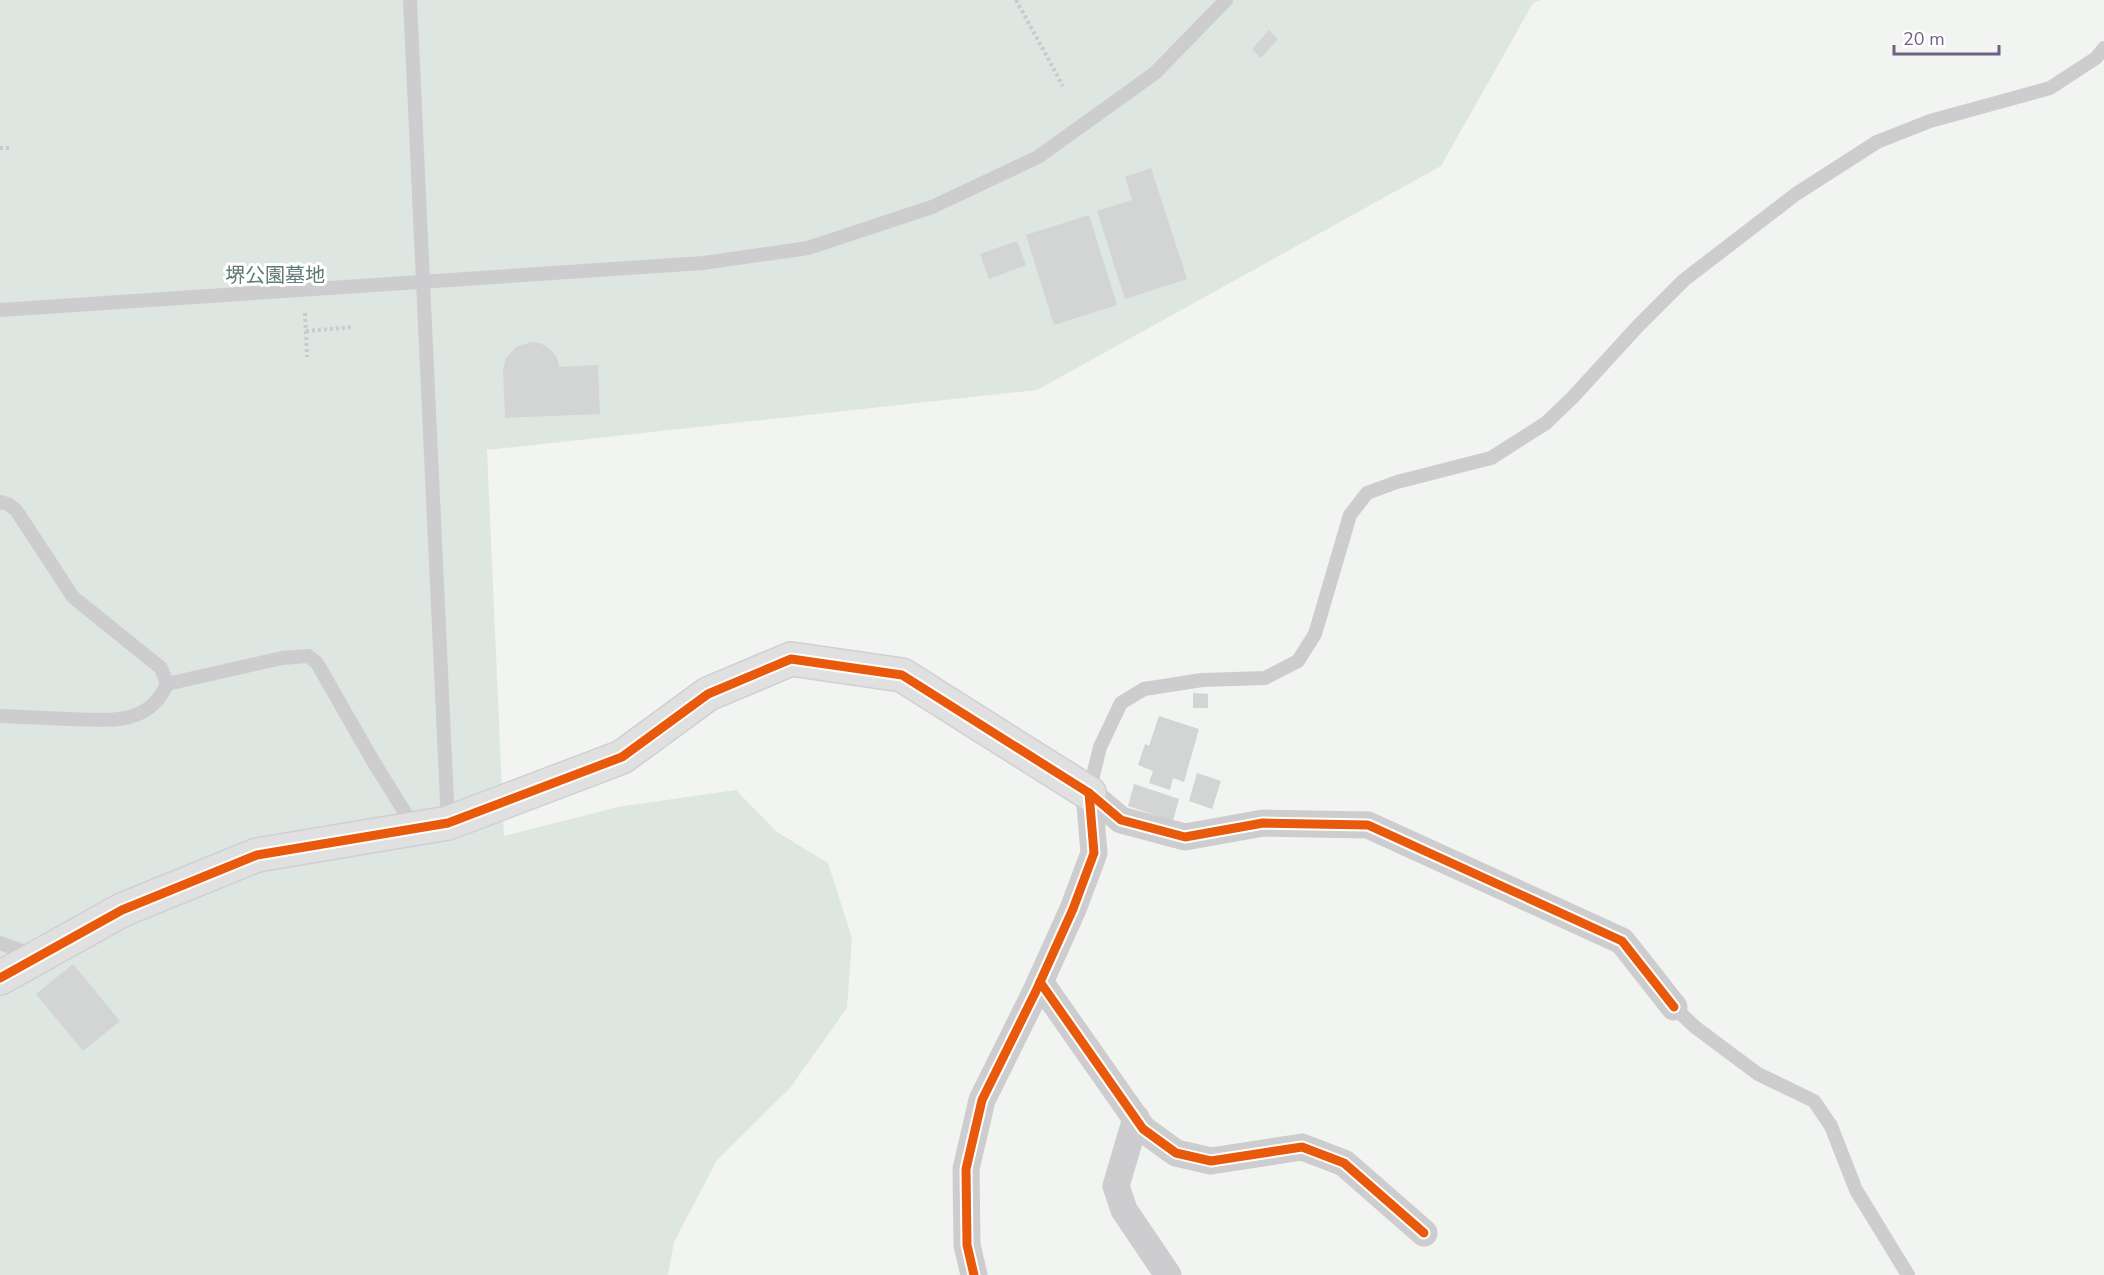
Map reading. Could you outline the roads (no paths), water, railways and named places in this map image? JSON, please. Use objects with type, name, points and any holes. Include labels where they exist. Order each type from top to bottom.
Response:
[{"type":"street","points":[[0,978],[122,910],[257,855],[448,823],[622,757],[708,694],[791,658],[902,675],[1089,793],[1121,820],[1185,837],[1263,823],[1368,825],[1622,941],[1674,1007]]},
{"type":"street","points":[[974,1275],[967,1245],[966,1169],[982,1100],[1040,982],[1073,909],[1094,853],[1089,793]]},
{"type":"street","points":[[1040,982],[1143,1129],[1176,1154],[1212,1161],[1302,1147],[1344,1163],[1424,1233]]},
{"type":"street","points":[[1136,1118],[1116,1186],[1146,1275]]},
{"type":"street","points":[[1124,1210],[1168,1275]]},
{"type":"lane","points":[[410,0],[448,823]]},
{"type":"lane","points":[[0,310],[692,264],[808,248],[932,207],[1038,157],[1155,73],[1226,0]]},
{"type":"lane","points":[[1089,793],[1100,747],[1121,703],[1144,689],[1202,680],[1266,678],[1298,661],[1316,634],[1350,515],[1367,493],[1397,482],[1491,458],[1546,423],[1684,280],[1796,194],[1877,142],[1929,121],[2050,88],[2096,58],[2104,48]]},
{"type":"lane","points":[[0,502],[16,510],[72,597],[161,668],[167,684],[161,699],[140,714],[119,721],[0,716]]},
{"type":"lane","points":[[167,684],[282,657],[308,656],[317,663],[416,829]]},
{"type":"lane","points":[[0,943],[39,957]]},
{"type":"lane","points":[[1674,1007],[1758,1074],[1814,1101],[1832,1126],[1856,1190],[1908,1275]]},
{"type":"park label","name":"堺公園墓地","points":[[275,275]]}]
